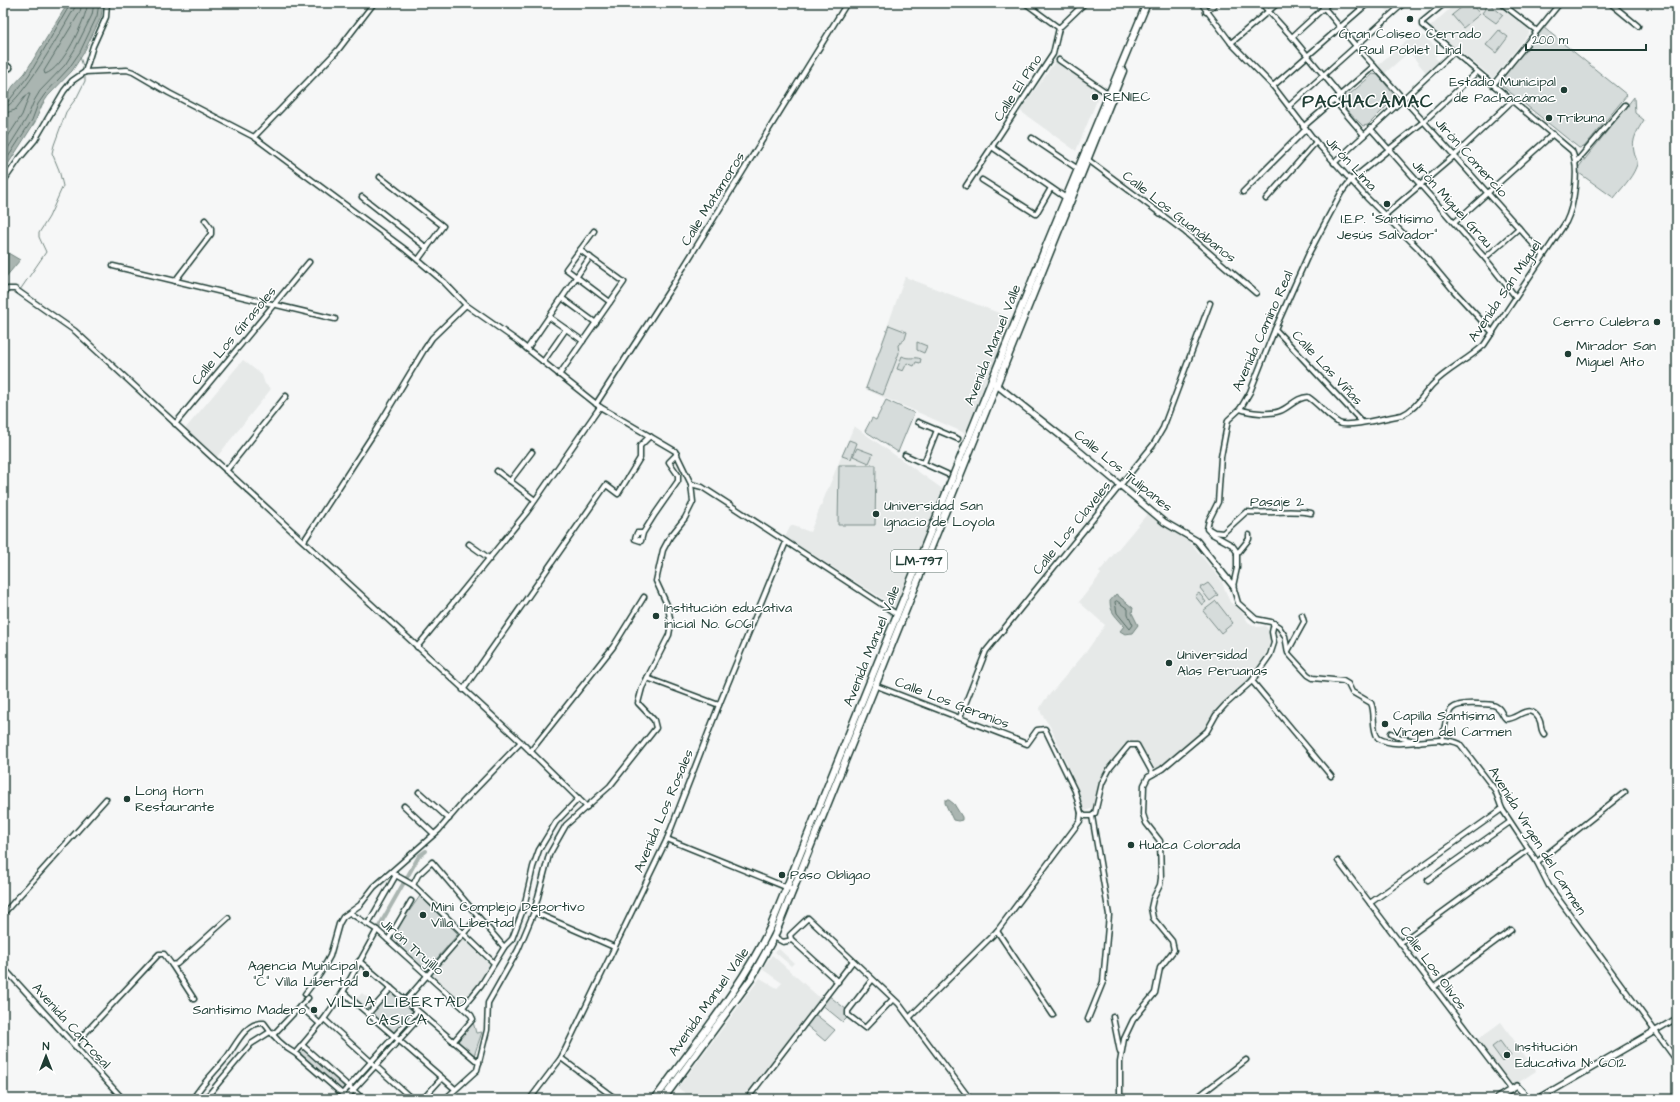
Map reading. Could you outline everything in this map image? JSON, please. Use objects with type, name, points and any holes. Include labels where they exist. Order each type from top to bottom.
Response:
[{"type":"main road","name":"Avenida Manuel Valle","points":[[993,383],[1087,159],[1147,3]]},
{"type":"main road","name":"Avenida Manuel Valle","points":[[663,1099],[751,979],[774,937],[790,888],[1066,198],[1151,3]]},
{"type":"main road","name":"Avenida Manuel Valle","points":[[655,1099],[758,954],[790,888]]},
{"type":"street","points":[[85,72],[92,46],[106,16],[107,3]]},
{"type":"street","points":[[254,137],[336,52],[374,3]]},
{"type":"street","name":"Calle Matamoros","points":[[596,404],[672,286],[847,3]]},
{"type":"street","points":[[1025,3],[1059,28],[1085,3]]},
{"type":"street","name":"Jirón Lima","points":[[1201,3],[1206,12],[1231,43],[1273,86],[1334,163],[1418,248],[1493,334]]},
{"type":"street","points":[[1206,12],[1216,3]]},
{"type":"street","points":[[1261,3],[1292,37],[1340,95]]},
{"type":"street","points":[[1231,43],[1278,3]]},
{"type":"street","name":"Jirón Comercio","points":[[1320,3],[1423,122],[1543,255]]},
{"type":"street","points":[[1292,37],[1329,3]]},
{"type":"street","points":[[1273,86],[1368,3]]},
{"type":"street","points":[[1288,106],[1404,3]]},
{"type":"street","points":[[1445,3],[1421,24],[1553,134],[1572,152],[1576,162],[1625,104]]},
{"type":"street","points":[[1501,3],[1537,31]]},
{"type":"street","points":[[1493,85],[1560,3]]},
{"type":"street","points":[[1610,3],[1638,26]]},
{"type":"street","name":"Calle El Pino","points":[[966,186],[1053,54],[1059,28]]},
{"type":"street","points":[[1334,163],[1370,128],[1454,52]]},
{"type":"street","points":[[1059,60],[1110,96]]},
{"type":"street","points":[[3,62],[10,68]]},
{"type":"street","points":[[1243,192],[1334,100],[1374,66]]},
{"type":"street","points":[[3,182],[19,159],[35,140],[64,91],[72,82],[85,72],[127,70],[133,72],[174,96],[254,137],[418,260],[466,305],[527,349],[600,407],[675,451],[677,454],[691,484],[693,502],[691,509],[666,543],[659,567],[656,581],[668,607],[671,624],[669,635],[647,678],[638,703],[654,720],[656,728],[610,786],[566,825],[549,855],[534,912],[518,950],[488,1003],[487,1030],[477,1070],[445,1099]]},
{"type":"street","name":"Avenida Camino Real","points":[[1207,525],[1218,502],[1221,457],[1228,420],[1240,409],[1250,392],[1275,330],[1309,253],[1341,193],[1351,180],[1423,122],[1477,72]]},
{"type":"street","points":[[1334,100],[1364,135]]},
{"type":"street","points":[[1385,215],[1454,156],[1512,101]]},
{"type":"street","name":"Jirón Miguel Grau","points":[[1370,128],[1485,258],[1515,296]]},
{"type":"street","points":[[1454,223],[1553,134]]},
{"type":"street","points":[[1032,138],[1078,169]]},
{"type":"street","points":[[1266,199],[1316,142]]},
{"type":"street","points":[[992,147],[1066,198]]},
{"type":"street","name":"Calle Los Guanábanos","points":[[1087,159],[1185,232],[1256,293]]},
{"type":"street","name":"Avenida San Miguel","points":[[1240,409],[1269,413],[1281,411],[1303,397],[1308,397],[1340,424],[1350,425],[1402,415],[1410,412],[1432,385],[1473,355],[1493,334],[1515,296],[1569,215],[1576,162]]},
{"type":"street","points":[[380,177],[443,226],[418,260]]},
{"type":"street","points":[[982,180],[1036,214],[1052,188]]},
{"type":"street","points":[[362,197],[427,248]]},
{"type":"street","points":[[175,281],[211,234],[211,228],[205,220]]},
{"type":"street","points":[[1485,258],[1519,228]]},
{"type":"street","points":[[594,231],[566,269],[610,302]]},
{"type":"street","points":[[560,375],[624,282],[580,250]]},
{"type":"street","points":[[527,349],[590,257]]},
{"type":"street","name":"Calle Los Girasoles","points":[[175,424],[309,262]]},
{"type":"street","points":[[113,266],[275,303],[335,319]]},
{"type":"street","points":[[3,294],[8,289],[15,289],[75,331],[304,541],[416,647],[521,742],[587,807]]},
{"type":"street","points":[[562,298],[596,323]]},
{"type":"street","name":"Calle Los Claveles","points":[[960,717],[986,651],[1153,446],[1163,428],[1210,303]]},
{"type":"street","points":[[304,541],[374,433],[432,338],[466,305]]},
{"type":"street","points":[[549,317],[583,341]]},
{"type":"street","points":[[543,362],[566,329]]},
{"type":"street","name":"Calle Las Viñas","points":[[1275,330],[1362,422]]},
{"type":"street","name":"Calle Los Tulipanes","points":[[993,383],[1164,522],[1197,541],[1233,586]]},
{"type":"street","points":[[226,471],[286,396]]},
{"type":"street","points":[[416,647],[490,559],[535,500],[600,407]]},
{"type":"street","points":[[918,422],[958,439]]},
{"type":"street","points":[[924,463],[936,430]]},
{"type":"street","points":[[463,690],[606,485],[618,494],[640,458],[640,446],[650,436]]},
{"type":"street","points":[[510,481],[532,452]]},
{"type":"street","points":[[643,533],[678,481],[678,475],[669,462],[677,454]]},
{"type":"street","points":[[905,456],[947,474]]},
{"type":"street","points":[[496,471],[535,500]]},
{"type":"street","points":[[691,484],[702,487],[900,616]]},
{"type":"street","name":"Pasaje 2","points":[[1207,525],[1212,531],[1223,533],[1246,512],[1264,513],[1285,510],[1311,513]]},
{"type":"street","points":[[1207,525],[1209,532],[1232,545],[1237,554],[1237,568],[1233,586],[1238,603],[1258,621],[1274,623],[1279,627],[1285,636],[1287,651],[1308,676],[1313,678],[1343,681],[1348,684],[1352,692],[1371,703],[1374,710],[1375,733],[1379,739],[1410,744],[1429,739],[1442,741],[1450,710],[1456,705],[1465,704],[1494,705],[1500,710],[1506,719],[1512,718],[1525,711],[1530,712],[1539,719],[1544,734]]},
{"type":"street","points":[[1237,554],[1249,539],[1249,535]]},
{"type":"street","name":"Avenida Los Rosales","points":[[530,1099],[560,1058],[667,839],[719,705],[786,542]]},
{"type":"street","points":[[469,544],[490,559]]},
{"type":"street","points":[[530,752],[613,647],[644,597]]},
{"type":"street","points":[[1287,651],[1304,622],[1302,615]]},
{"type":"street","points":[[1120,1099],[1119,1086],[1124,1039],[1132,1020],[1155,993],[1160,968],[1174,950],[1172,941],[1152,918],[1151,908],[1153,899],[1160,885],[1161,878],[1160,841],[1146,823],[1143,814],[1144,785],[1153,774],[1162,769],[1208,731],[1216,715],[1252,681],[1270,655],[1274,643],[1272,632],[1274,623]]},
{"type":"street","points":[[647,678],[719,705]]},
{"type":"street","points":[[1252,681],[1331,776]]},
{"type":"street","name":"Calle Los Geranios","points":[[872,684],[1027,744],[1038,730],[1042,728],[1047,731],[1075,791],[1081,813]]},
{"type":"street","points":[[1391,733],[1401,738],[1420,742]]},
{"type":"street","name":"Avenida Virgen del Carmen","points":[[1442,741],[1460,744],[1495,790],[1502,809],[1537,862],[1549,886],[1677,1061]]},
{"type":"street","points":[[305,994],[320,974],[330,956],[339,924],[343,917],[360,905],[374,887],[394,874],[458,810],[462,803],[521,742]]},
{"type":"street","points":[[1088,1020],[1103,982],[1109,915],[1092,816],[1095,813],[1102,783],[1110,768],[1129,745],[1137,744],[1153,774]]},
{"type":"street","points":[[419,792],[449,819]]},
{"type":"street","points":[[1537,862],[1625,792]]},
{"type":"street","points":[[464,1006],[481,985],[504,947],[512,940],[524,907],[533,867],[539,850],[556,822],[579,798]]},
{"type":"street","points":[[3,914],[106,800]]},
{"type":"street","points":[[404,806],[434,834]]},
{"type":"street","points":[[1370,903],[1502,809]]},
{"type":"street","points":[[910,1017],[997,931],[1080,821],[1081,813],[1085,816],[1092,816]]},
{"type":"street","points":[[1428,880],[1510,822]]},
{"type":"street","points":[[667,839],[790,888]]},
{"type":"street","points":[[1400,943],[1528,849]]},
{"type":"street","name":"Calle Los Olivos","points":[[1338,861],[1512,1088]]},
{"type":"street","points":[[413,885],[418,875],[432,862],[504,947]]},
{"type":"street","points":[[394,874],[413,885],[494,963]]},
{"type":"street","points":[[368,924],[394,874]]},
{"type":"street","points":[[388,940],[411,901]]},
{"type":"street","points":[[534,912],[614,947]]},
{"type":"street","name":"Jirón Trujillo","points":[[350,913],[377,930],[464,1006],[473,1019],[453,1042]]},
{"type":"street","points":[[405,1001],[478,916]]},
{"type":"street","points":[[172,965],[177,964],[228,918]]},
{"type":"street","points":[[838,982],[791,940],[790,935],[808,918],[910,1017],[970,1099]]},
{"type":"street","points":[[297,1051],[324,1019],[343,992],[377,930]]},
{"type":"street","points":[[1434,987],[1511,930]]},
{"type":"street","points":[[997,931],[1053,1015]]},
{"type":"street","points":[[774,937],[783,942],[791,940]]},
{"type":"street","points":[[74,1044],[159,954],[164,954],[194,999]]},
{"type":"street","points":[[359,961],[479,1063]]},
{"type":"street","points":[[747,1099],[853,961]]},
{"type":"street","name":"Avenida Carrosal","points":[[3,967],[123,1099]]},
{"type":"street","points":[[872,980],[848,1011],[848,1015],[865,1028],[893,999]]},
{"type":"street","points":[[369,1013],[391,988]]},
{"type":"street","points":[[343,992],[455,1089]]},
{"type":"street","points":[[274,1035],[308,998]]},
{"type":"street","points":[[300,1006],[320,1024]]},
{"type":"street","points":[[342,1094],[417,1011]]},
{"type":"street","points":[[193,1099],[228,1056],[237,1040],[249,1029],[259,1023],[264,1023],[270,1032],[347,1098],[422,1015]]},
{"type":"street","points":[[1113,1018],[1121,1058]]},
{"type":"street","points":[[1538,1099],[1677,1018]]},
{"type":"street","points":[[324,1019],[412,1099]]},
{"type":"street","points":[[205,1099],[251,1044],[270,1032]]},
{"type":"street","points":[[302,1045],[362,1099]]},
{"type":"street","points":[[560,1058],[616,1099]]},
{"type":"street","points":[[1195,1099],[1246,1060]]},
{"type":"street","points":[[423,1099],[442,1078]]},
{"type":"street","points":[[1496,1099],[1512,1088],[1519,1087],[1529,1099]]},
{"type":"shaded area","points":[[1380,3],[1397,3],[1388,11]]},
{"type":"shaded area","points":[[1456,3],[1494,3],[1528,29],[1529,33],[1493,78],[1430,27]]},
{"type":"shaded area","points":[[1467,3],[1470,3],[1480,14],[1463,28],[1452,15]]},
{"type":"shaded area","points":[[1489,4],[1503,15],[1496,23],[1482,13]]},
{"type":"shaded area","name":"Estadio Municipal de Pachacámac","points":[[1543,27],[1627,95],[1584,147],[1579,148],[1501,85],[1501,79]]},
{"type":"shaded area","points":[[1499,30],[1508,37],[1496,53],[1486,45]]},
{"type":"shaded area","points":[[1417,31],[1441,51],[1435,57],[1440,63],[1428,75],[1409,52],[1384,74],[1378,65]]},
{"type":"shaded area","points":[[1056,60],[1100,93],[1076,151],[1020,111]]},
{"type":"shaded area","points":[[1373,74],[1378,75],[1395,98],[1368,125],[1363,126],[1342,106],[1341,102]]},
{"type":"shaded area","points":[[1634,97],[1635,113],[1644,120],[1637,131],[1633,143],[1637,165],[1629,179],[1614,198],[1579,173],[1578,168]]},
{"type":"shaded area","points":[[905,277],[1012,318],[967,434],[865,389]]},
{"type":"shaded area","points":[[889,325],[907,332],[905,339],[898,345],[899,353],[883,395],[866,388]]},
{"type":"shaded area","points":[[917,342],[927,346],[924,353],[917,350]]},
{"type":"shaded area","points":[[902,356],[921,359],[920,363],[916,362],[914,366],[907,363],[903,371],[897,369]]},
{"type":"shaded area","points":[[243,360],[262,375],[265,384],[271,389],[216,458],[185,429]]},
{"type":"shaded area","points":[[886,400],[914,413],[898,452],[865,431],[872,418],[876,420]]},
{"type":"shaded area","name":"Universidad San Ignacio de Loyola","points":[[854,426],[944,490],[896,607],[785,537],[791,525],[810,532]]},
{"type":"shaded area","points":[[849,440],[857,443],[851,459],[842,456]]},
{"type":"shaded area","points":[[857,448],[873,454],[869,463],[853,456]]},
{"type":"shaded area","points":[[839,465],[876,465],[875,525],[838,525]]},
{"type":"shaded area","name":"Universidad Alas Peruanas","points":[[1148,513],[1164,526],[1190,542],[1221,580],[1230,602],[1242,612],[1248,622],[1257,627],[1265,626],[1268,629],[1271,642],[1255,674],[1212,716],[1205,732],[1159,768],[1155,768],[1139,742],[1134,740],[1124,744],[1101,778],[1092,808],[1086,811],[1083,809],[1079,791],[1051,728],[1041,713],[1040,708],[1044,701],[1086,652],[1105,625],[1079,602],[1101,574],[1099,572]]},
{"type":"shaded area","points":[[1208,583],[1218,595],[1210,601],[1200,588]]},
{"type":"shaded area","points":[[1199,593],[1206,602],[1202,605],[1195,596]]},
{"type":"shaded area","points":[[1216,601],[1233,623],[1221,633],[1203,611]]},
{"type":"shaded area","name":"Mini Complejo Deportivo Villa Libertad","points":[[420,896],[458,934],[426,971],[390,938]]},
{"type":"shaded area","points":[[464,939],[490,965],[482,981],[465,1002],[462,1002],[432,976],[432,973]]},
{"type":"shaded area","points":[[779,949],[794,963],[791,966],[775,952]]},
{"type":"shaded area","points":[[772,955],[821,999],[745,1099],[693,1099],[678,1088],[760,978],[777,988],[782,983],[762,969]]},
{"type":"shaded area","points":[[390,991],[413,1011],[394,1032],[371,1013]]},
{"type":"shaded area","points":[[362,993],[374,1003],[368,1009],[356,999]]},
{"type":"shaded area","points":[[828,995],[847,1010],[849,1016],[843,1022],[821,1004]]},
{"type":"shaded area","points":[[815,1014],[835,1030],[825,1041],[806,1025]]},
{"type":"shaded area","points":[[473,1022],[476,1033],[482,1032],[474,1056],[456,1041]]},
{"type":"shaded area","name":"Institución Educativa N° 6012","points":[[1501,1022],[1536,1071],[1518,1083],[1508,1082],[1478,1039]]},
{"type":"shaded area","points":[[1500,1041],[1511,1056],[1503,1062],[1492,1047]]},
{"type":"shaded area","points":[[304,1049],[344,1087],[341,1090],[302,1055],[300,1052]]},
{"type":"water","points":[[68,3],[103,3],[101,17],[83,54],[72,71],[48,96],[42,105],[35,122],[3,172],[3,102],[13,86],[25,73]]},
{"type":"water","points":[[3,250],[20,260],[5,278],[3,278]]},
{"type":"water","points":[[1116,594],[1133,608],[1132,613],[1138,625],[1132,633],[1125,634],[1120,631],[1124,626],[1114,615],[1110,605],[1110,601]]},
{"type":"water","points":[[945,800],[949,800],[954,804],[962,817],[962,820],[953,820]]},
{"type":"waterway","points":[[80,57],[84,69]]},
{"type":"waterway","points":[[20,290],[46,252],[39,237],[39,233],[49,217],[63,186],[59,170],[52,153],[66,112],[77,97],[85,81],[85,74]]},
{"type":"waterway","points":[[377,930],[419,856],[426,851]]},
{"type":"place","name":"Gran Coliseo Cerrado Paul Poblet Lind","points":[[1410,19]]},
{"type":"place","name":"Estadio Municipal de Pachacámac","points":[[1564,90]]},
{"type":"place","name":"RENIEC","points":[[1095,97]]},
{"type":"place","name":"Tribuna","points":[[1549,118]]},
{"type":"place","name":"I.E.P. \"Santísimo Jesús Salvador\"","points":[[1387,204]]},
{"type":"place","name":"Cerro Culebra","points":[[1657,322]]},
{"type":"place","name":"Mirador San Miguel Alto","points":[[1568,354]]},
{"type":"place","name":"Universidad San Ignacio de Loyola","points":[[876,514]]},
{"type":"place","name":"Institución educativa inicial No. 6061","points":[[656,616]]},
{"type":"place","name":"Universidad Alas Peruanas","points":[[1169,663]]},
{"type":"place","name":"Capilla Santísima Virgen del Carmen","points":[[1385,724]]},
{"type":"place","name":"Long Horn Restaurante","points":[[127,799]]},
{"type":"place","name":"Huaca Colorada","points":[[1131,845]]},
{"type":"place","name":"Paso Obligao","points":[[782,875]]},
{"type":"place","name":"Mini Complejo Deportivo Villa Libertad","points":[[423,915]]},
{"type":"place","name":"Agencia Municipal \"C\" Villa Libertad","points":[[366,974]]},
{"type":"place","name":"Santísimo Madero","points":[[314,1010]]},
{"type":"place","name":"Institución Educativa N° 6012","points":[[1507,1055]]},
{"type":"district","name":"PACHACÁMAC","points":[[1368,101]]},
{"type":"district","name":"VILLA LIBERTAD CASICA","points":[[397,1011]]}]
